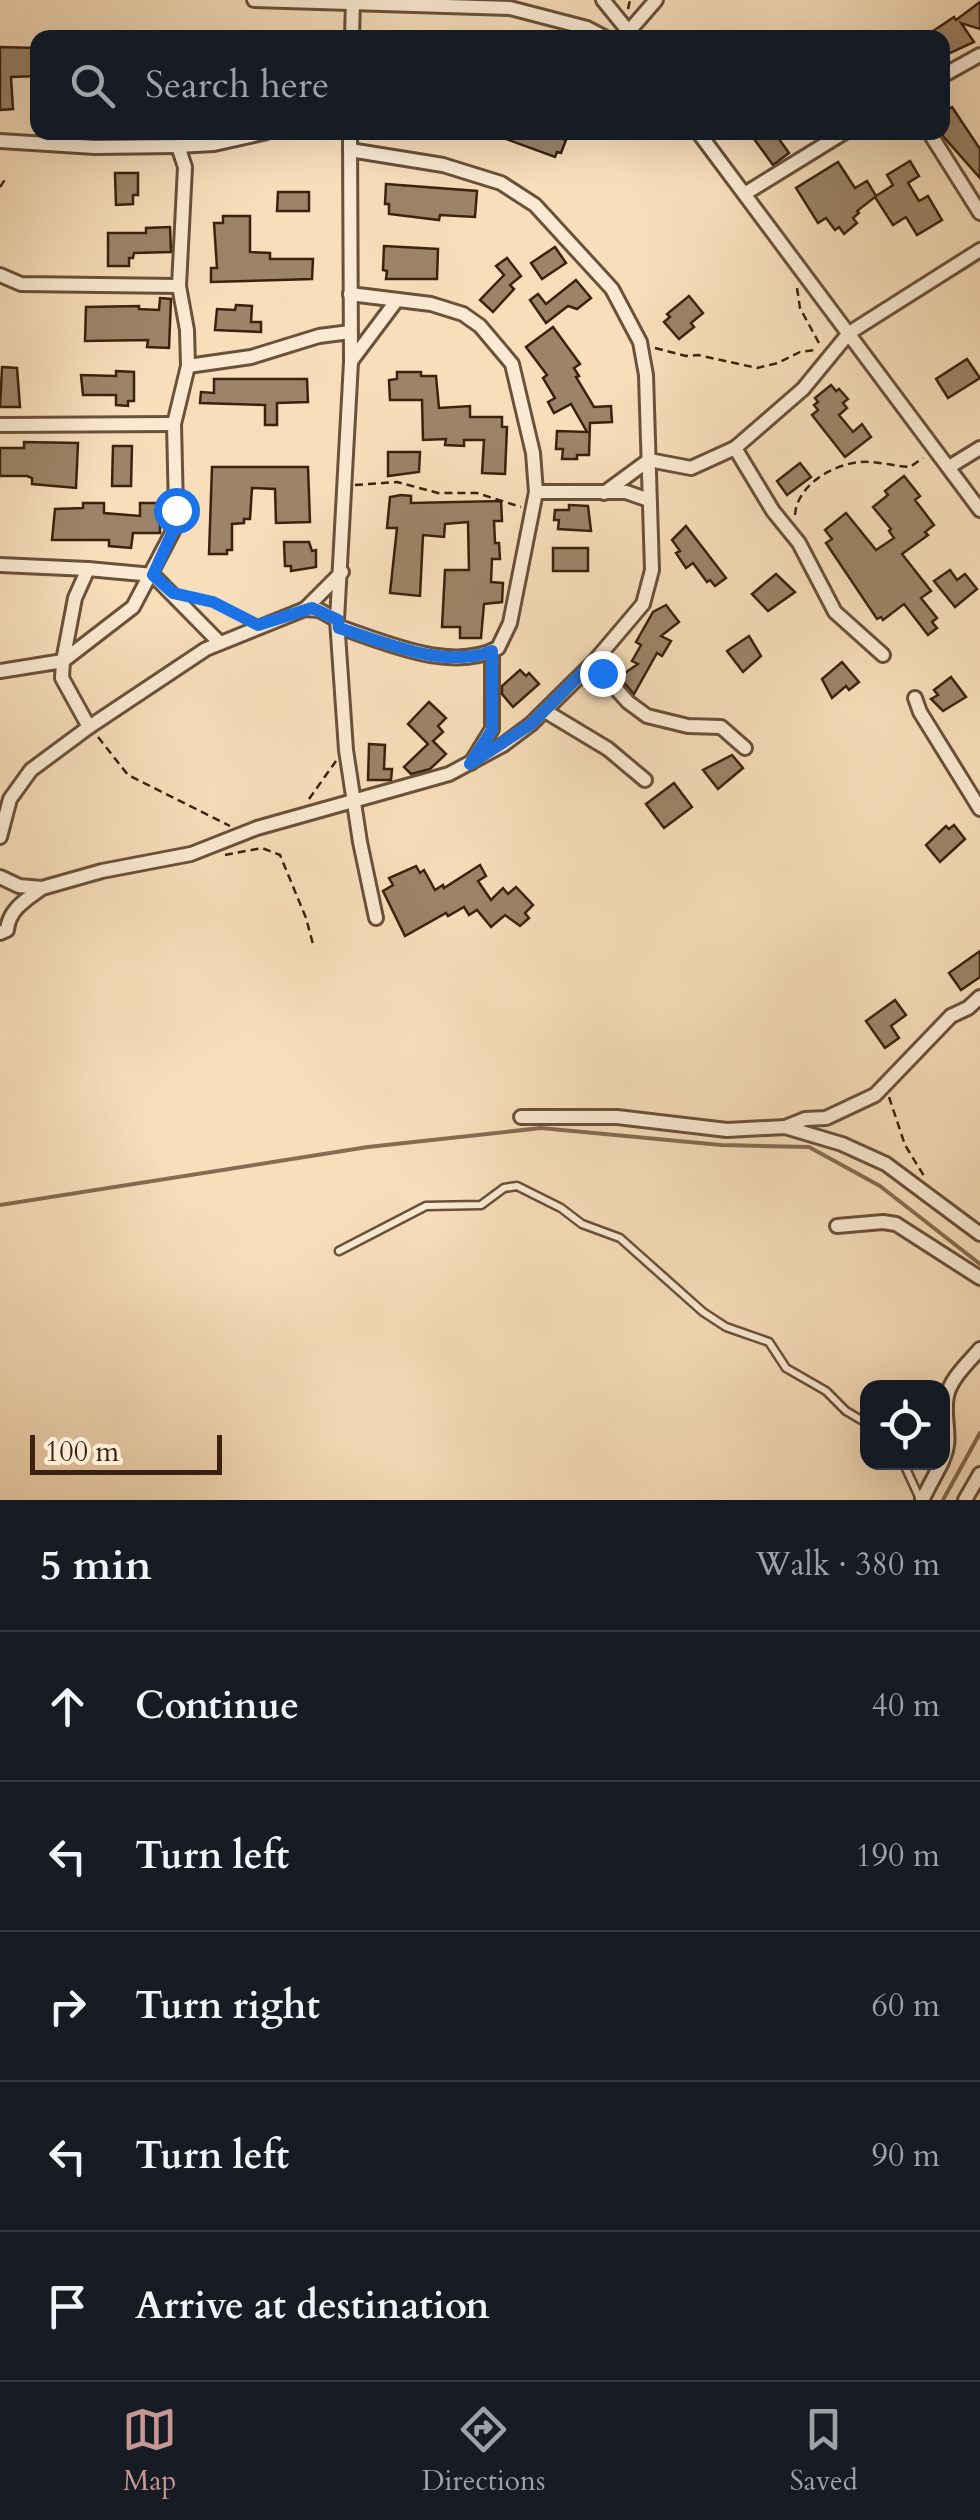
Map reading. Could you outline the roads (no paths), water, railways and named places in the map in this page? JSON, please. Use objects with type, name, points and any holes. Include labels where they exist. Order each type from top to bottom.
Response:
[{"type":"street","points":[[254,0],[486,3],[591,30]]},
{"type":"street","points":[[603,0],[623,30]]},
{"type":"street","points":[[630,30],[656,0]]},
{"type":"street","points":[[352,30],[353,1]]},
{"type":"street","points":[[950,72],[980,55]]},
{"type":"street","points":[[0,141],[95,147],[178,146],[232,140]]},
{"type":"street","points":[[350,140],[351,362],[338,624],[346,750],[376,918]]},
{"type":"street","points":[[704,140],[980,510]]},
{"type":"street","points":[[746,193],[833,140]]},
{"type":"street","points":[[934,140],[980,213]]},
{"type":"street","points":[[0,670],[62,661],[134,607],[166,548],[175,521],[174,424],[188,366],[180,286],[185,167],[178,146]]},
{"type":"street","points":[[0,876],[20,886],[42,888],[102,871],[198,852],[238,834],[416,785],[470,764],[503,745],[545,711],[643,604],[652,570],[646,375],[640,342],[612,289],[560,230],[519,193],[501,183],[442,165],[350,150]]},
{"type":"street","points":[[604,493],[649,460],[692,468],[735,448],[803,389],[849,334],[980,250]]},
{"type":"street","points":[[0,275],[21,284],[180,286]]},
{"type":"street","points":[[305,608],[319,610],[338,624],[429,654],[466,656],[492,651],[502,644],[510,622],[536,492],[528,425],[512,364],[505,354],[463,314],[450,308],[350,294]]},
{"type":"street","points":[[351,362],[397,300]]},
{"type":"street","points":[[188,366],[264,354],[319,336],[350,332]]},
{"type":"street","points":[[0,425],[174,424]]},
{"type":"street","points":[[735,448],[773,511],[790,530],[839,617],[882,655]]},
{"type":"street","points":[[949,467],[980,448]]},
{"type":"street","points":[[536,492],[626,492],[649,500]]},
{"type":"street","points":[[0,566],[153,575],[219,642]]},
{"type":"street","points":[[88,569],[75,598],[62,661],[62,678],[88,727]]},
{"type":"street","points":[[0,837],[10,799],[31,770],[178,665],[219,642],[305,608],[342,572]]},
{"type":"street","points":[[470,764],[492,730],[492,651]]},
{"type":"street","points":[[592,663],[641,713],[688,726],[721,727],[745,748]]},
{"type":"street","points":[[916,698],[920,712],[980,809]]},
{"type":"street","points":[[545,711],[608,749],[645,780]]},
{"type":"street","points":[[0,933],[6,930],[13,911],[42,888]]},
{"type":"street","points":[[785,1128],[804,1119],[826,1118],[853,1108],[885,1086],[950,1016],[980,997]]},
{"type":"street","points":[[521,1118],[617,1117],[727,1130],[785,1128],[852,1148],[886,1164],[980,1234]]},
{"type":"street","points":[[837,1226],[896,1224],[980,1278]]},
{"type":"street","points":[[950,1390],[980,1350]]},
{"type":"street","points":[[921,1500],[938,1470]]},
{"type":"street","points":[[965,1500],[980,1474]]},
{"type":"lane","points":[[339,1251],[426,1206],[481,1205],[504,1188],[517,1186],[561,1208],[582,1224],[614,1235],[703,1312],[726,1326],[770,1342],[786,1368],[826,1390],[860,1419]]},
{"type":"lane","points":[[907,1470],[921,1500]]},
{"type":"waterway","points":[[0,1205],[368,1147],[541,1128],[721,1145],[809,1147],[880,1186],[980,1264]]},
{"type":"waterway","points":[[943,1500],[980,1433]]}]
